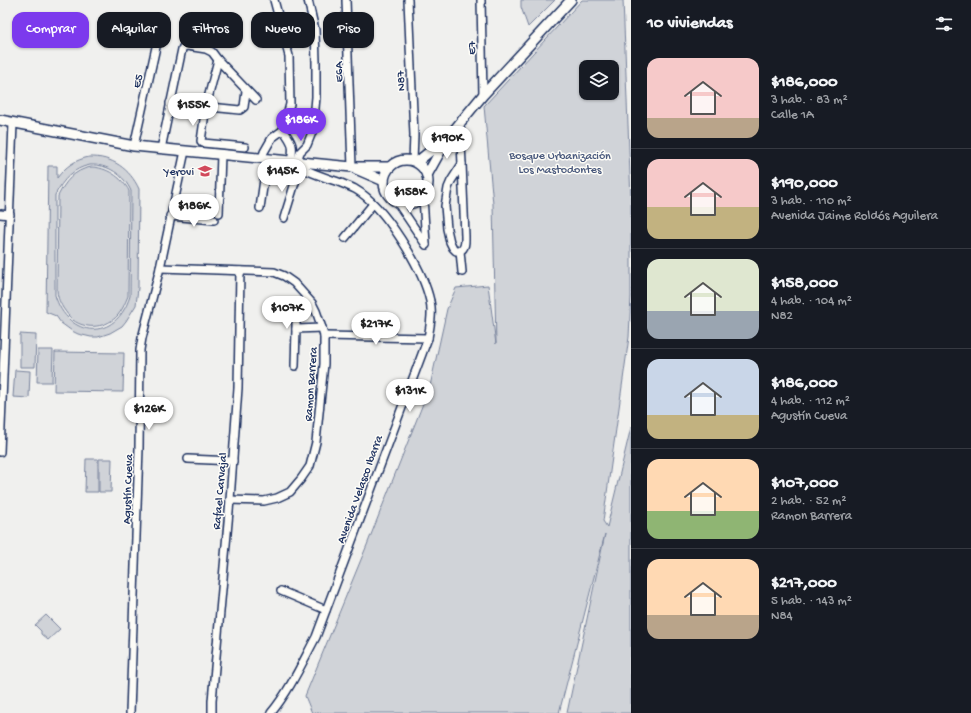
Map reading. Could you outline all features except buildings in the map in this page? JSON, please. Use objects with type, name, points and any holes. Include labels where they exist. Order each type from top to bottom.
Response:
[{"type":"street","points":[[260,208],[265,159],[264,152],[272,138],[283,130],[290,104],[289,56],[274,0]]},
{"type":"street","points":[[296,164],[300,152],[307,145],[314,130],[316,97],[315,30],[308,0]]},
{"type":"street","name":"E6A","points":[[346,0],[352,167]]},
{"type":"street","name":"N87","points":[[408,0],[415,162]]},
{"type":"street","name":"E7","points":[[481,0],[483,95]]},
{"type":"street","points":[[427,175],[450,135],[483,95],[571,0]]},
{"type":"street","points":[[161,148],[183,47],[187,46],[209,50],[212,52],[246,91],[256,100]]},
{"type":"street","name":"E5","points":[[134,146],[156,48]]},
{"type":"street","points":[[218,60],[206,106],[201,140],[203,143],[244,147]]},
{"type":"street","points":[[170,103],[240,110],[244,107],[246,91]]},
{"type":"street","points":[[0,120],[134,146],[221,154],[296,164],[352,167],[390,167]]},
{"type":"street","points":[[0,452],[13,123]]},
{"type":"street","points":[[460,123],[465,236],[464,247],[463,250],[460,251]]},
{"type":"street","points":[[283,130],[290,139],[298,173],[284,218]]},
{"type":"street","points":[[415,162],[450,135]]},
{"type":"street","name":"Agustín Cueva","points":[[130,713],[139,456],[140,350],[160,268],[185,151]]},
{"type":"street","points":[[219,213],[221,154]]},
{"type":"street","points":[[400,160],[415,162],[425,170],[428,186],[423,197],[413,203],[402,204],[388,196],[384,186],[387,171],[400,160]]},
{"type":"street","name":"Avenida Velasco Ibarra","points":[[271,713],[294,681],[316,636],[428,338],[431,322],[431,302],[425,285],[407,249],[380,210],[355,189],[296,164]]},
{"type":"street","points":[[460,251],[456,251],[450,242],[445,206],[450,185],[462,164]]},
{"type":"street","points":[[352,167],[384,181]]},
{"type":"street","points":[[397,202],[426,245],[423,197]]},
{"type":"street","points":[[345,238],[373,204]]},
{"type":"street","points":[[0,214],[10,214]]},
{"type":"street","points":[[170,216],[214,220]]},
{"type":"street","points":[[460,251],[462,272]]},
{"type":"street","name":"Ramon Barrera","points":[[160,268],[274,272],[284,276],[294,283],[312,303],[322,328],[324,336],[324,364],[316,442],[310,466],[290,492],[277,498],[264,501],[230,500]]},
{"type":"street","name":"Rafael Carvajal","points":[[212,713],[238,388],[240,271]]},
{"type":"street","points":[[295,366],[296,304]]},
{"type":"street","points":[[296,329],[322,328]]},
{"type":"street","points":[[324,336],[428,338]]},
{"type":"street","points":[[188,460],[233,461]]},
{"type":"street","points":[[281,591],[326,610]]},
{"type":"green space","points":[[521,0],[555,0],[528,27],[521,7]]},
{"type":"green space","name":"Bosque Urbanización Los Mastodontes","points":[[582,0],[623,0],[631,200],[631,296],[629,337],[603,521],[607,527],[631,427],[631,713],[567,713],[605,534],[559,713],[312,713],[305,696],[430,386],[447,309],[456,288],[488,285],[496,344],[493,204],[484,106]]},
{"type":"green space","points":[[97,157],[113,161],[131,175],[139,189],[138,288],[136,305],[122,326],[110,333],[98,337],[78,334],[61,323],[56,316],[46,312],[48,166],[57,166],[57,178],[71,164],[84,158]],"holes":[[[90,165],[103,166],[120,175],[131,191],[130,296],[123,311],[114,321],[104,328],[92,329],[81,327],[70,320],[61,310],[55,295],[55,195],[61,184],[78,169]]]},
{"type":"green space","points":[[91,167],[97,167],[108,171],[118,177],[129,191],[128,296],[118,315],[108,323],[96,326],[84,325],[73,320],[63,308],[57,294],[58,196],[71,177],[80,171]]},
{"type":"green space","points":[[20,334],[36,335],[35,367],[20,367]]},
{"type":"green space","points":[[38,350],[53,350],[52,382],[37,382]]},
{"type":"green space","points":[[55,352],[124,353],[123,392],[54,391]]},
{"type":"green space","points":[[15,370],[30,371],[29,398],[13,397]]},
{"type":"green space","points":[[86,459],[98,459],[98,492],[85,492]]},
{"type":"green space","points":[[99,459],[112,459],[111,492],[99,492]]},
{"type":"green space","points":[[46,615],[60,629],[48,640],[41,634],[41,631],[35,625]]},
{"type":"place","name":"Yerovi","points":[[205,171]]}]
